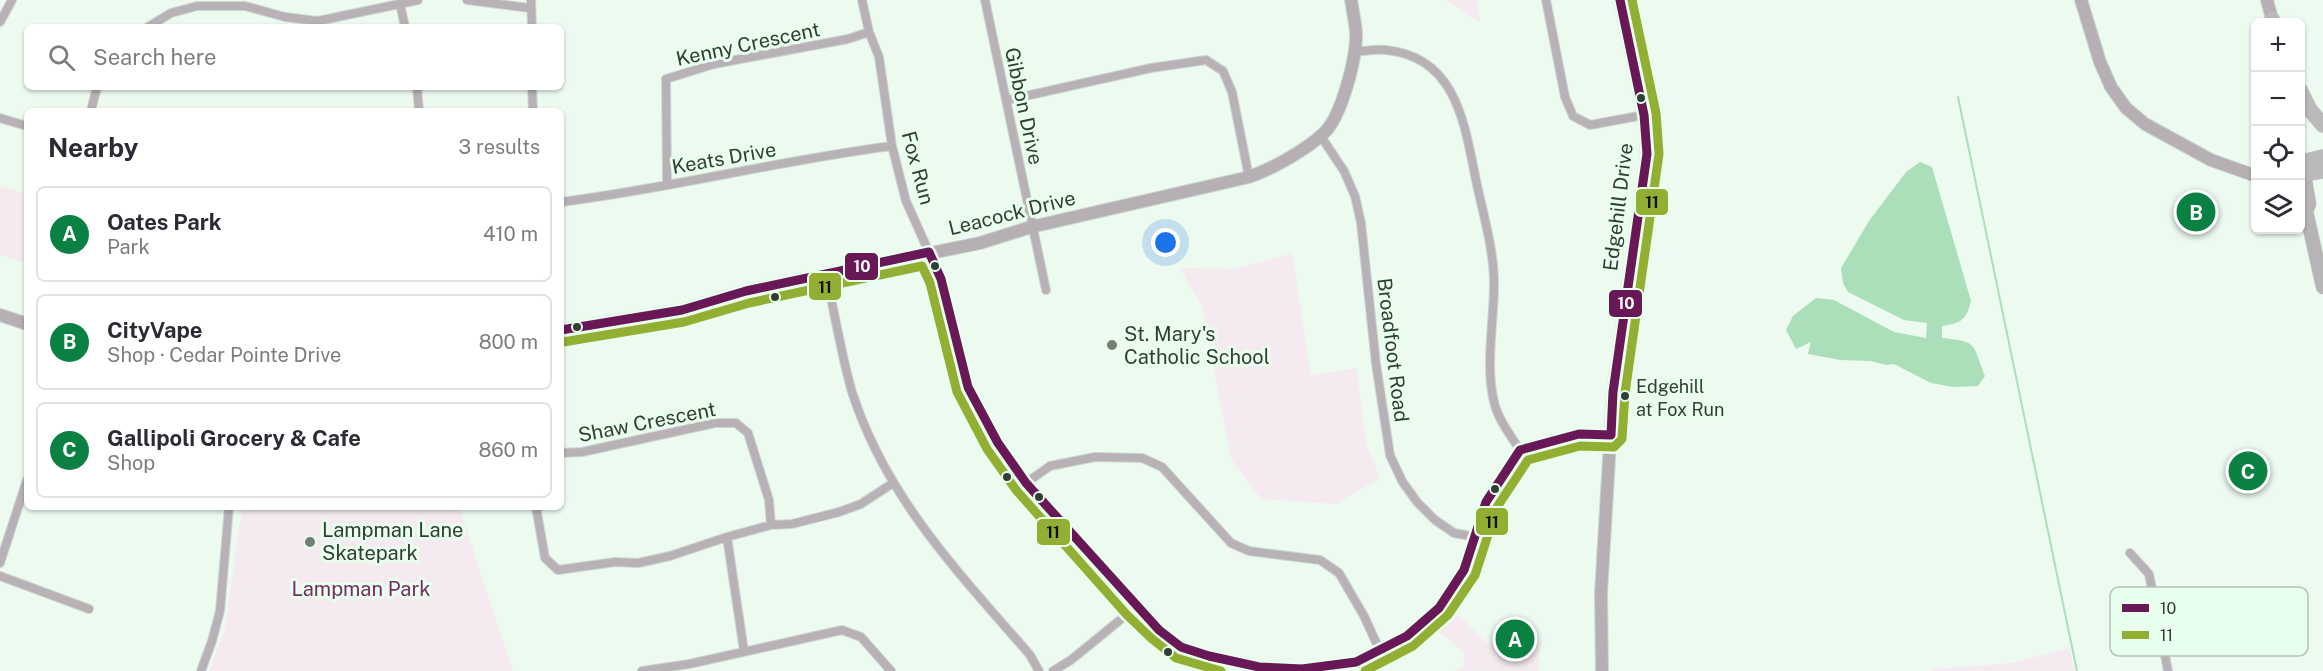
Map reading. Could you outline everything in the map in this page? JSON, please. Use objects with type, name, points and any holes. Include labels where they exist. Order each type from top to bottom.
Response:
[{"type":"highway","points":[[2305,99],[2310,110],[2323,125]]},
{"type":"highway","points":[[2305,164],[2323,157]]},
{"type":"highway","points":[[2305,166],[2323,171]]},
{"type":"main road","points":[[2305,184],[2309,204],[2305,207]]},
{"type":"main road","points":[[2305,217],[2323,287]]},
{"type":"street","points":[[0,22],[12,0]]},
{"type":"street","points":[[153,24],[171,13],[197,6],[245,3],[285,18],[318,21],[418,0]]},
{"type":"street","points":[[467,0],[530,4],[532,24]]},
{"type":"street","name":"Fox Run","points":[[862,0],[869,32],[879,57],[892,146],[906,201],[941,279],[968,387],[998,443],[1026,483],[1136,607],[1159,630],[1181,647],[1259,667],[1302,669],[1356,662],[1407,636],[1439,608],[1464,570],[1486,502],[1520,450]]},
{"type":"street","name":"Gibbon Drive","points":[[985,0],[999,72],[1008,100],[1031,226],[1046,290]]},
{"type":"street","name":"Leacock Drive","points":[[564,330],[682,310],[746,291],[980,243],[1031,226],[1249,177],[1273,168],[1325,132],[1344,96],[1356,33],[1351,0]]},
{"type":"street","points":[[1546,0],[1565,97],[1573,116],[1590,125],[1644,115]]},
{"type":"street","name":"Edgehill Drive","points":[[1602,671],[1601,593],[1615,380],[1647,154],[1644,115],[1620,0]]},
{"type":"street","points":[[2081,0],[2100,62],[2111,87],[2126,108],[2145,124],[2211,160],[2251,171]]},
{"type":"street","points":[[2267,0],[2271,18]]},
{"type":"street","points":[[400,4],[404,24]]},
{"type":"street","name":"Kenny Crescent","points":[[667,184],[666,79],[714,64],[848,39],[869,32]]},
{"type":"street","points":[[1354,52],[1386,50],[1397,52],[1408,55],[1431,68],[1451,89],[1463,115],[1492,256],[1494,283],[1490,355],[1494,402],[1501,420],[1520,450],[1580,435],[1611,435]]},
{"type":"street","points":[[1008,100],[1151,68],[1206,60],[1223,71],[1232,92],[1249,177]]},
{"type":"street","points":[[92,108],[96,90]]},
{"type":"street","points":[[417,90],[419,108]]},
{"type":"street","points":[[532,90],[533,108]]},
{"type":"street","points":[[0,118],[24,125]]},
{"type":"street","name":"Broadfoot Road","points":[[1320,135],[1344,171],[1355,196],[1361,223],[1376,364],[1390,454],[1402,481],[1417,502],[1435,520],[1454,533],[1476,537]]},
{"type":"street","name":"Keats Drive","points":[[564,202],[616,195],[788,164],[827,154],[892,146]]},
{"type":"street","points":[[826,275],[852,392],[878,455],[893,483],[931,540],[1030,655],[1039,671]]},
{"type":"street","points":[[0,315],[24,323]]},
{"type":"street","name":"Shaw Crescent","points":[[564,453],[582,452],[715,423],[736,423],[748,433],[770,500],[771,525]]},
{"type":"street","points":[[1026,483],[1050,466],[1095,456],[1142,458],[1162,467],[1231,543],[1250,551],[1320,560],[1339,573],[1364,616],[1380,651]]},
{"type":"street","points":[[537,510],[545,558],[558,570],[615,562],[638,563],[771,525],[792,524],[839,512],[861,504],[893,483]]},
{"type":"street","points":[[0,563],[24,489]]},
{"type":"street","points":[[201,671],[220,611],[229,510]]},
{"type":"street","points":[[727,537],[744,651]]},
{"type":"street","points":[[2130,553],[2149,574],[2152,587]]},
{"type":"street","points":[[0,576],[89,609]]},
{"type":"street","points":[[1053,671],[1071,660],[1136,607]]},
{"type":"street","points":[[642,671],[689,664],[843,630],[861,637],[891,671]]},
{"type":"street","points":[[1208,671],[1209,656]]},
{"type":"street","points":[[2165,656],[2168,671]]},
{"type":"green space","points":[[1446,0],[1477,0],[1480,23]]},
{"type":"green space","points":[[0,186],[24,193],[24,263],[0,255]]},
{"type":"green space","points":[[1292,253],[1311,375],[1357,368],[1366,444],[1380,478],[1336,504],[1261,499],[1231,459],[1202,307],[1180,268],[1236,269]]},
{"type":"green space","name":"Lampman Park","points":[[242,510],[460,510],[513,671],[209,671],[225,629]]},
{"type":"green space","points":[[1455,612],[1490,646],[1503,617],[1534,625],[1539,649],[1539,671],[1455,671],[1463,667],[1464,653],[1439,632]]},
{"type":"green space","points":[[2070,648],[2074,671],[1932,671],[1932,669],[2012,663]]},
{"type":"shaded area","points":[[1920,162],[1932,167],[1971,301],[1965,316],[1959,322],[1942,326],[1942,338],[1968,343],[1975,350],[1985,376],[1978,386],[1954,387],[1931,383],[1894,364],[1840,360],[1808,354],[1811,342],[1796,349],[1786,330],[1793,316],[1816,298],[1834,300],[1894,332],[1926,338],[1927,323],[1904,320],[1848,292],[1843,283],[1841,268],[1869,221],[1906,172]]},
{"type":"waterway","points":[[1958,97],[2077,671]]},
{"type":"transit line","name":"10","points":[[564,330],[682,310],[746,291],[929,252],[941,279],[968,387],[998,443],[1026,483],[1159,630],[1181,647],[1259,667],[1302,669],[1356,662],[1407,636],[1439,608],[1464,570],[1486,502],[1520,450],[1579,434],[1611,435],[1613,392],[1647,154],[1644,115],[1620,0]]},
{"type":"transit line","name":"11","points":[[1365,671],[1413,646],[1448,615],[1475,575],[1497,507],[1528,460],[1580,446],[1614,447],[1622,439],[1625,393],[1659,154],[1656,113],[1632,0]]},
{"type":"transit line","name":"11","points":[[564,342],[684,322],[749,303],[922,266],[930,283],[957,392],[987,449],[1016,490],[1127,615],[1151,638],[1176,658],[1221,671]]},
{"type":"place","name":"CityVape","points":[[2196,212]]},
{"type":"place","name":"St. Mary's Catholic School","points":[[1112,345]]},
{"type":"place","name":"Edgehill at Fox Run","points":[[1625,396]]},
{"type":"place","name":"Gallipoli Grocery & Cafe","points":[[2248,471]]},
{"type":"place","name":"Lampman Lane Skatepark","points":[[310,542]]},
{"type":"place","name":"Oates Park","points":[[1515,639]]}]
